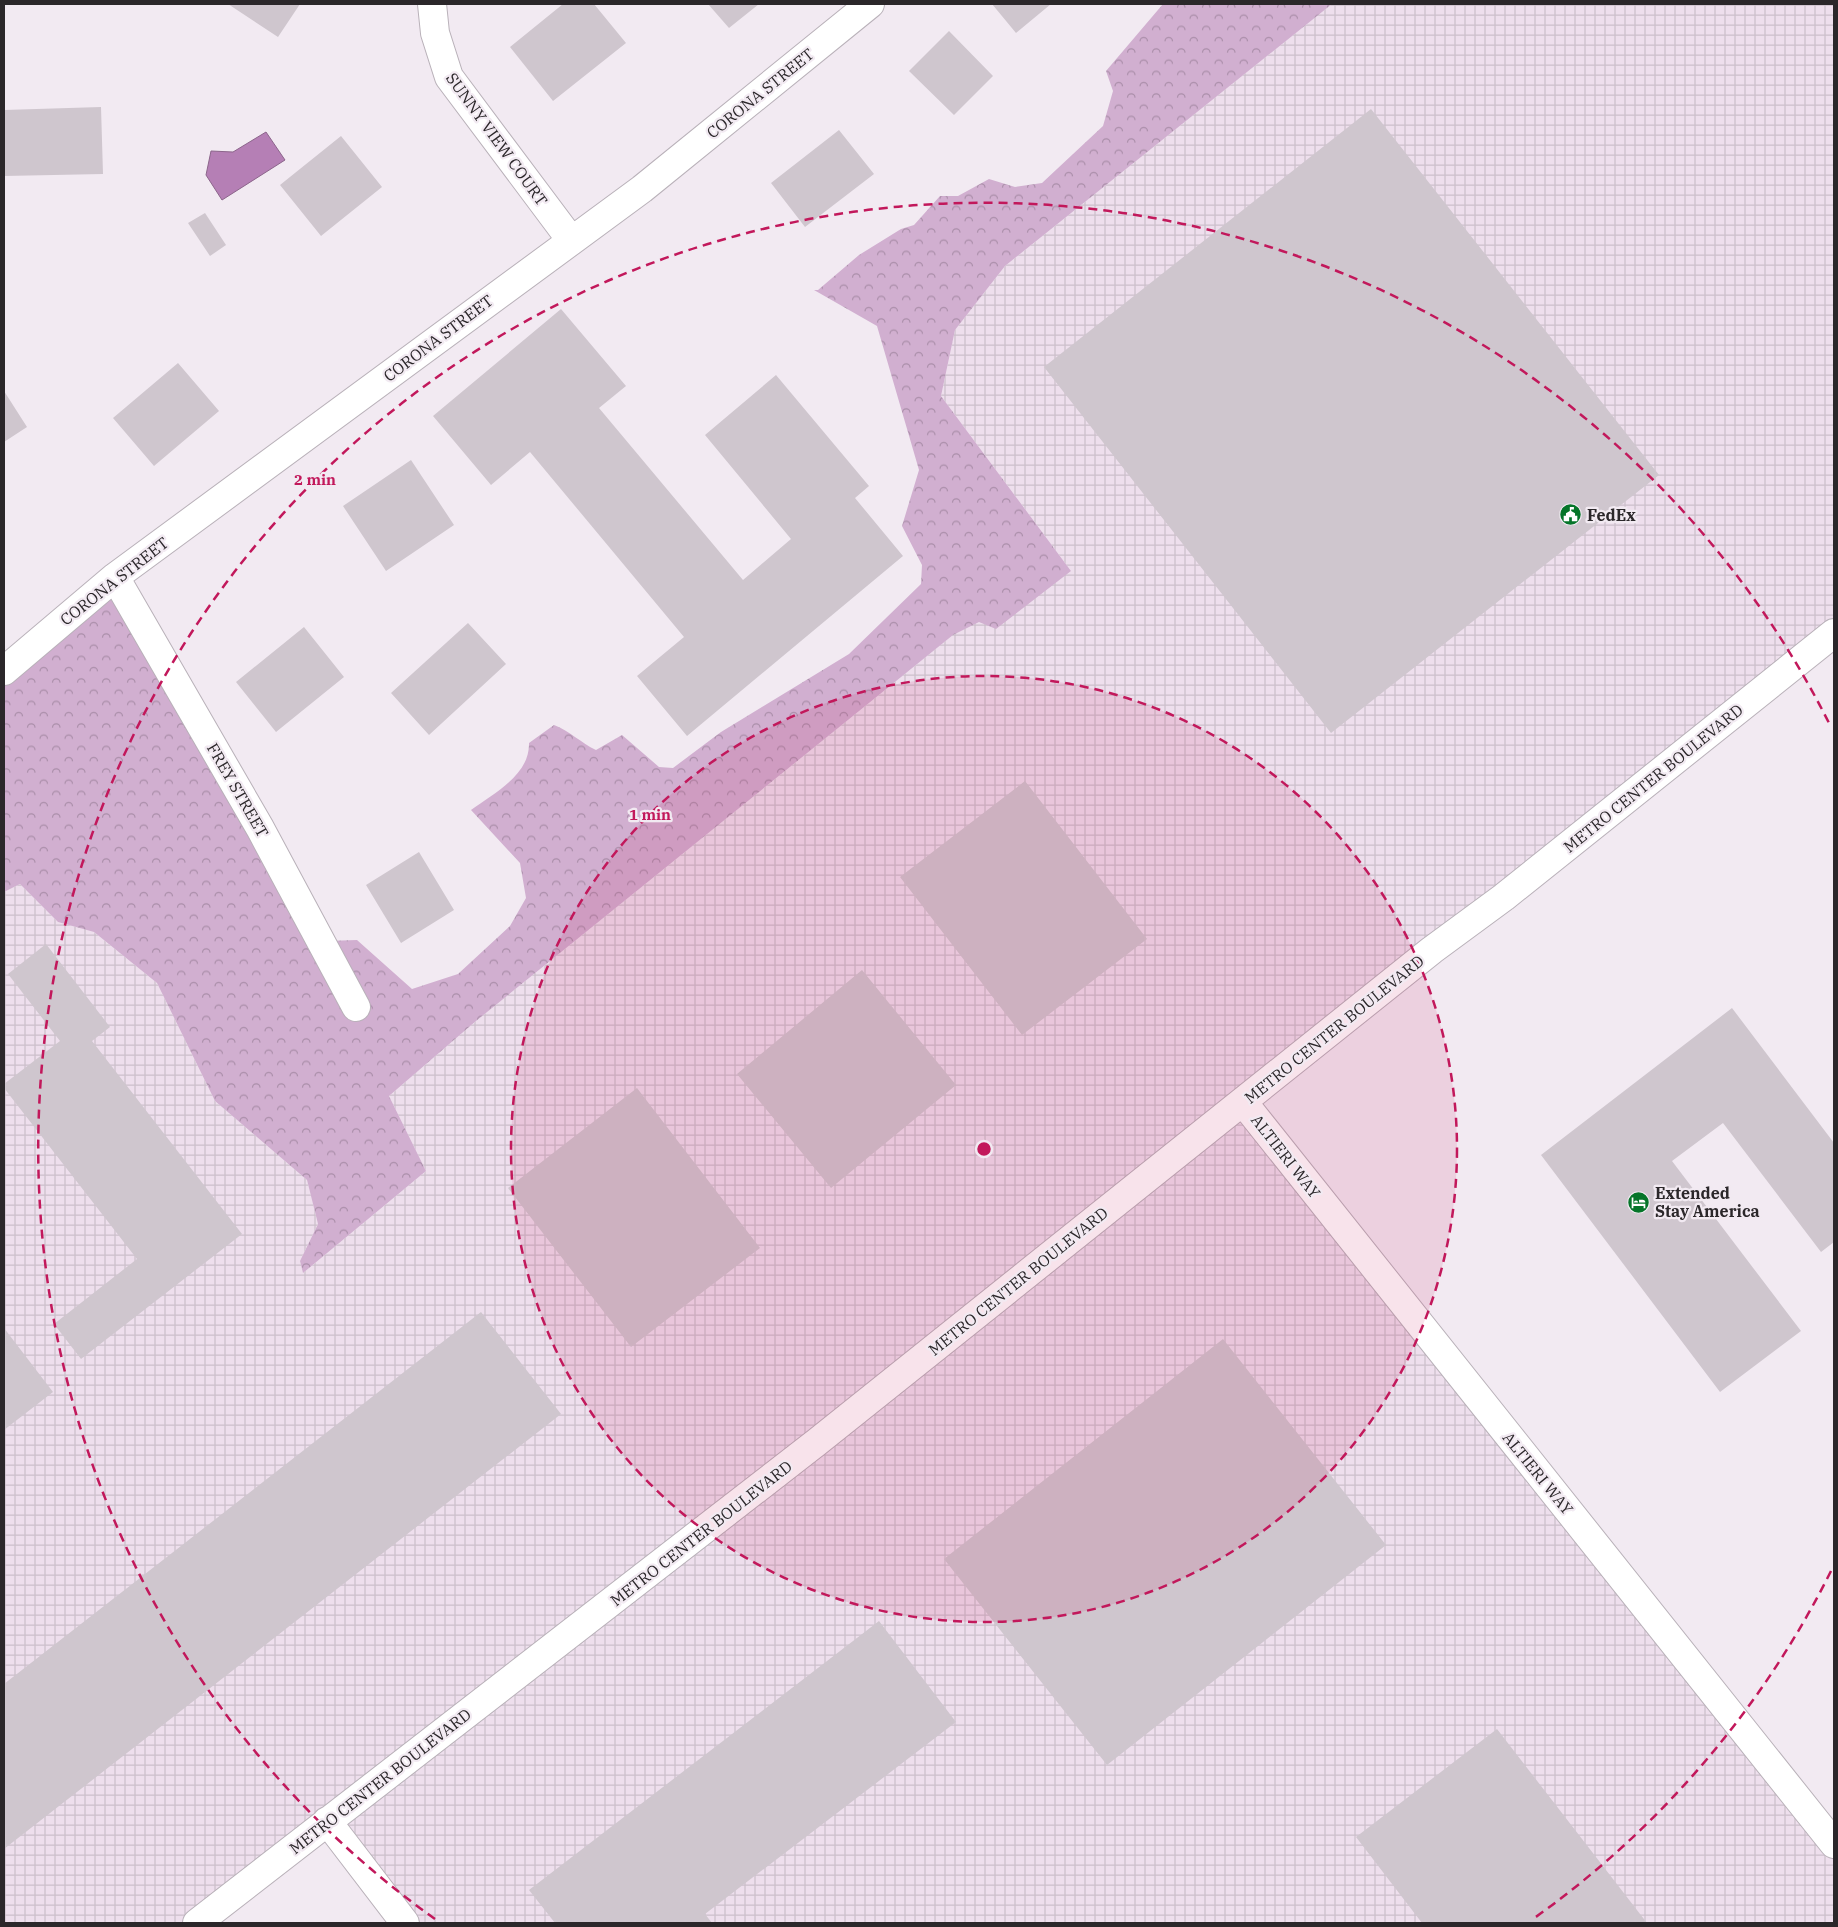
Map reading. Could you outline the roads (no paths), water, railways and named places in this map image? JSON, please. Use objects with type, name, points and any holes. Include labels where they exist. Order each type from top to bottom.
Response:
[{"type":"street","name":"SUNNY VIEW COURT","points":[[432,4],[435,33],[449,77],[571,240]]},
{"type":"street","name":"CORONA STREET","points":[[4,671],[116,577],[642,188],[870,4]]},
{"type":"street","name":"FREY STREET","points":[[116,577],[260,828],[356,1007]]},
{"type":"street","name":"METRO CENTER BOULEVARD","points":[[197,1923],[817,1442],[1834,633]]},
{"type":"street","name":"ALTIERI WAY","points":[[1243,1102],[1834,1844]]},
{"type":"street","points":[[327,1822],[405,1923]]},
{"type":"place","name":"FedEx","points":[[1571,515]]},
{"type":"place","name":"Extended Stay America","points":[[1639,1202]]}]
